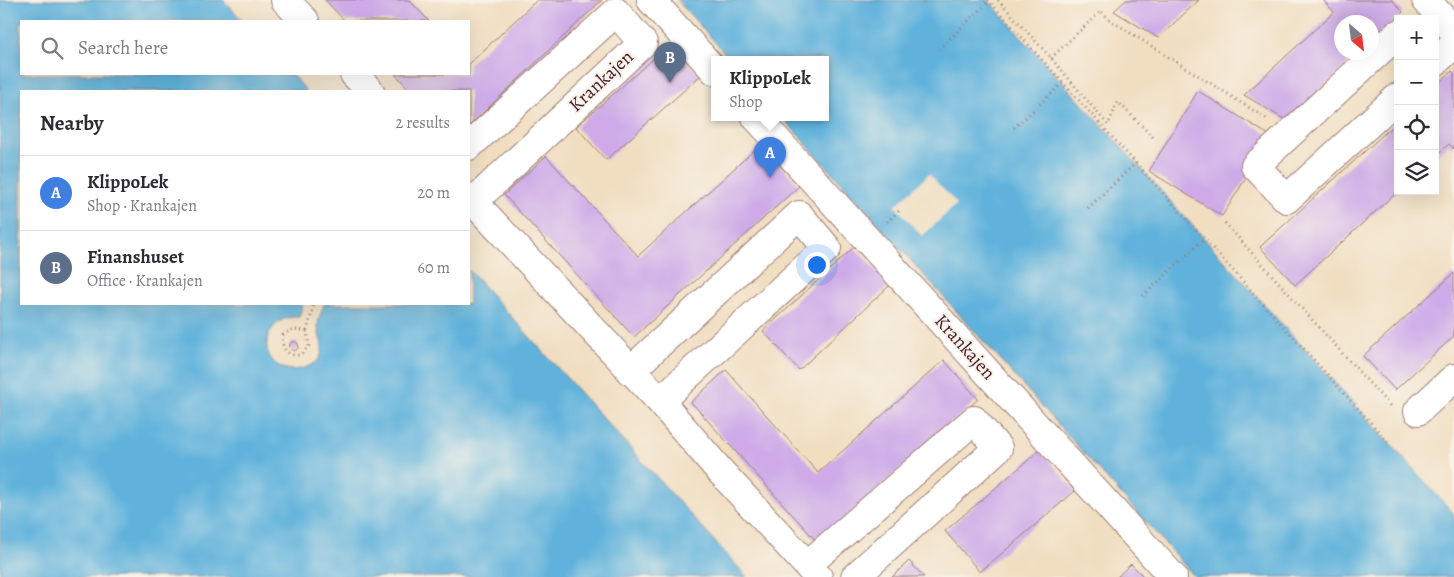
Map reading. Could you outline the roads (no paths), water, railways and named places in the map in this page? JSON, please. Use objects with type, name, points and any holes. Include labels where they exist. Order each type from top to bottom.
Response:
[{"type":"street","points":[[285,0],[304,20]]},
{"type":"street","points":[[651,0],[711,67]]},
{"type":"street","points":[[1423,8],[1454,30]]},
{"type":"street","name":"Krankajen","points":[[470,145],[616,12],[643,43],[471,199],[660,401],[720,471],[812,571],[974,420],[998,448],[855,577]]},
{"type":"street","points":[[1394,38],[1255,166],[1287,199],[1394,100]]},
{"type":"street","points":[[1437,60],[1454,44]]},
{"type":"street","points":[[355,75],[369,90]]},
{"type":"street","name":"Krankajen","points":[[760,121],[1173,577]]},
{"type":"street","points":[[630,371],[799,215],[828,248],[660,401]]},
{"type":"street","points":[[1418,411],[1454,378]]},
{"type":"water","points":[[0,0],[223,0],[242,20],[20,20],[20,75],[292,75],[306,90],[20,90],[20,305],[303,305],[299,317],[286,318],[274,326],[267,344],[268,354],[273,362],[291,370],[312,365],[321,356],[322,348],[318,326],[324,305],[470,305],[470,271],[747,577],[0,577]]},
{"type":"water","points":[[677,0],[988,0],[1454,514],[1454,577],[1195,577],[786,121],[829,121],[829,56],[727,56]]},
{"type":"place","name":"Finanshuset","points":[[670,83]]},
{"type":"place","name":"KlippoLek","points":[[770,178]]}]
